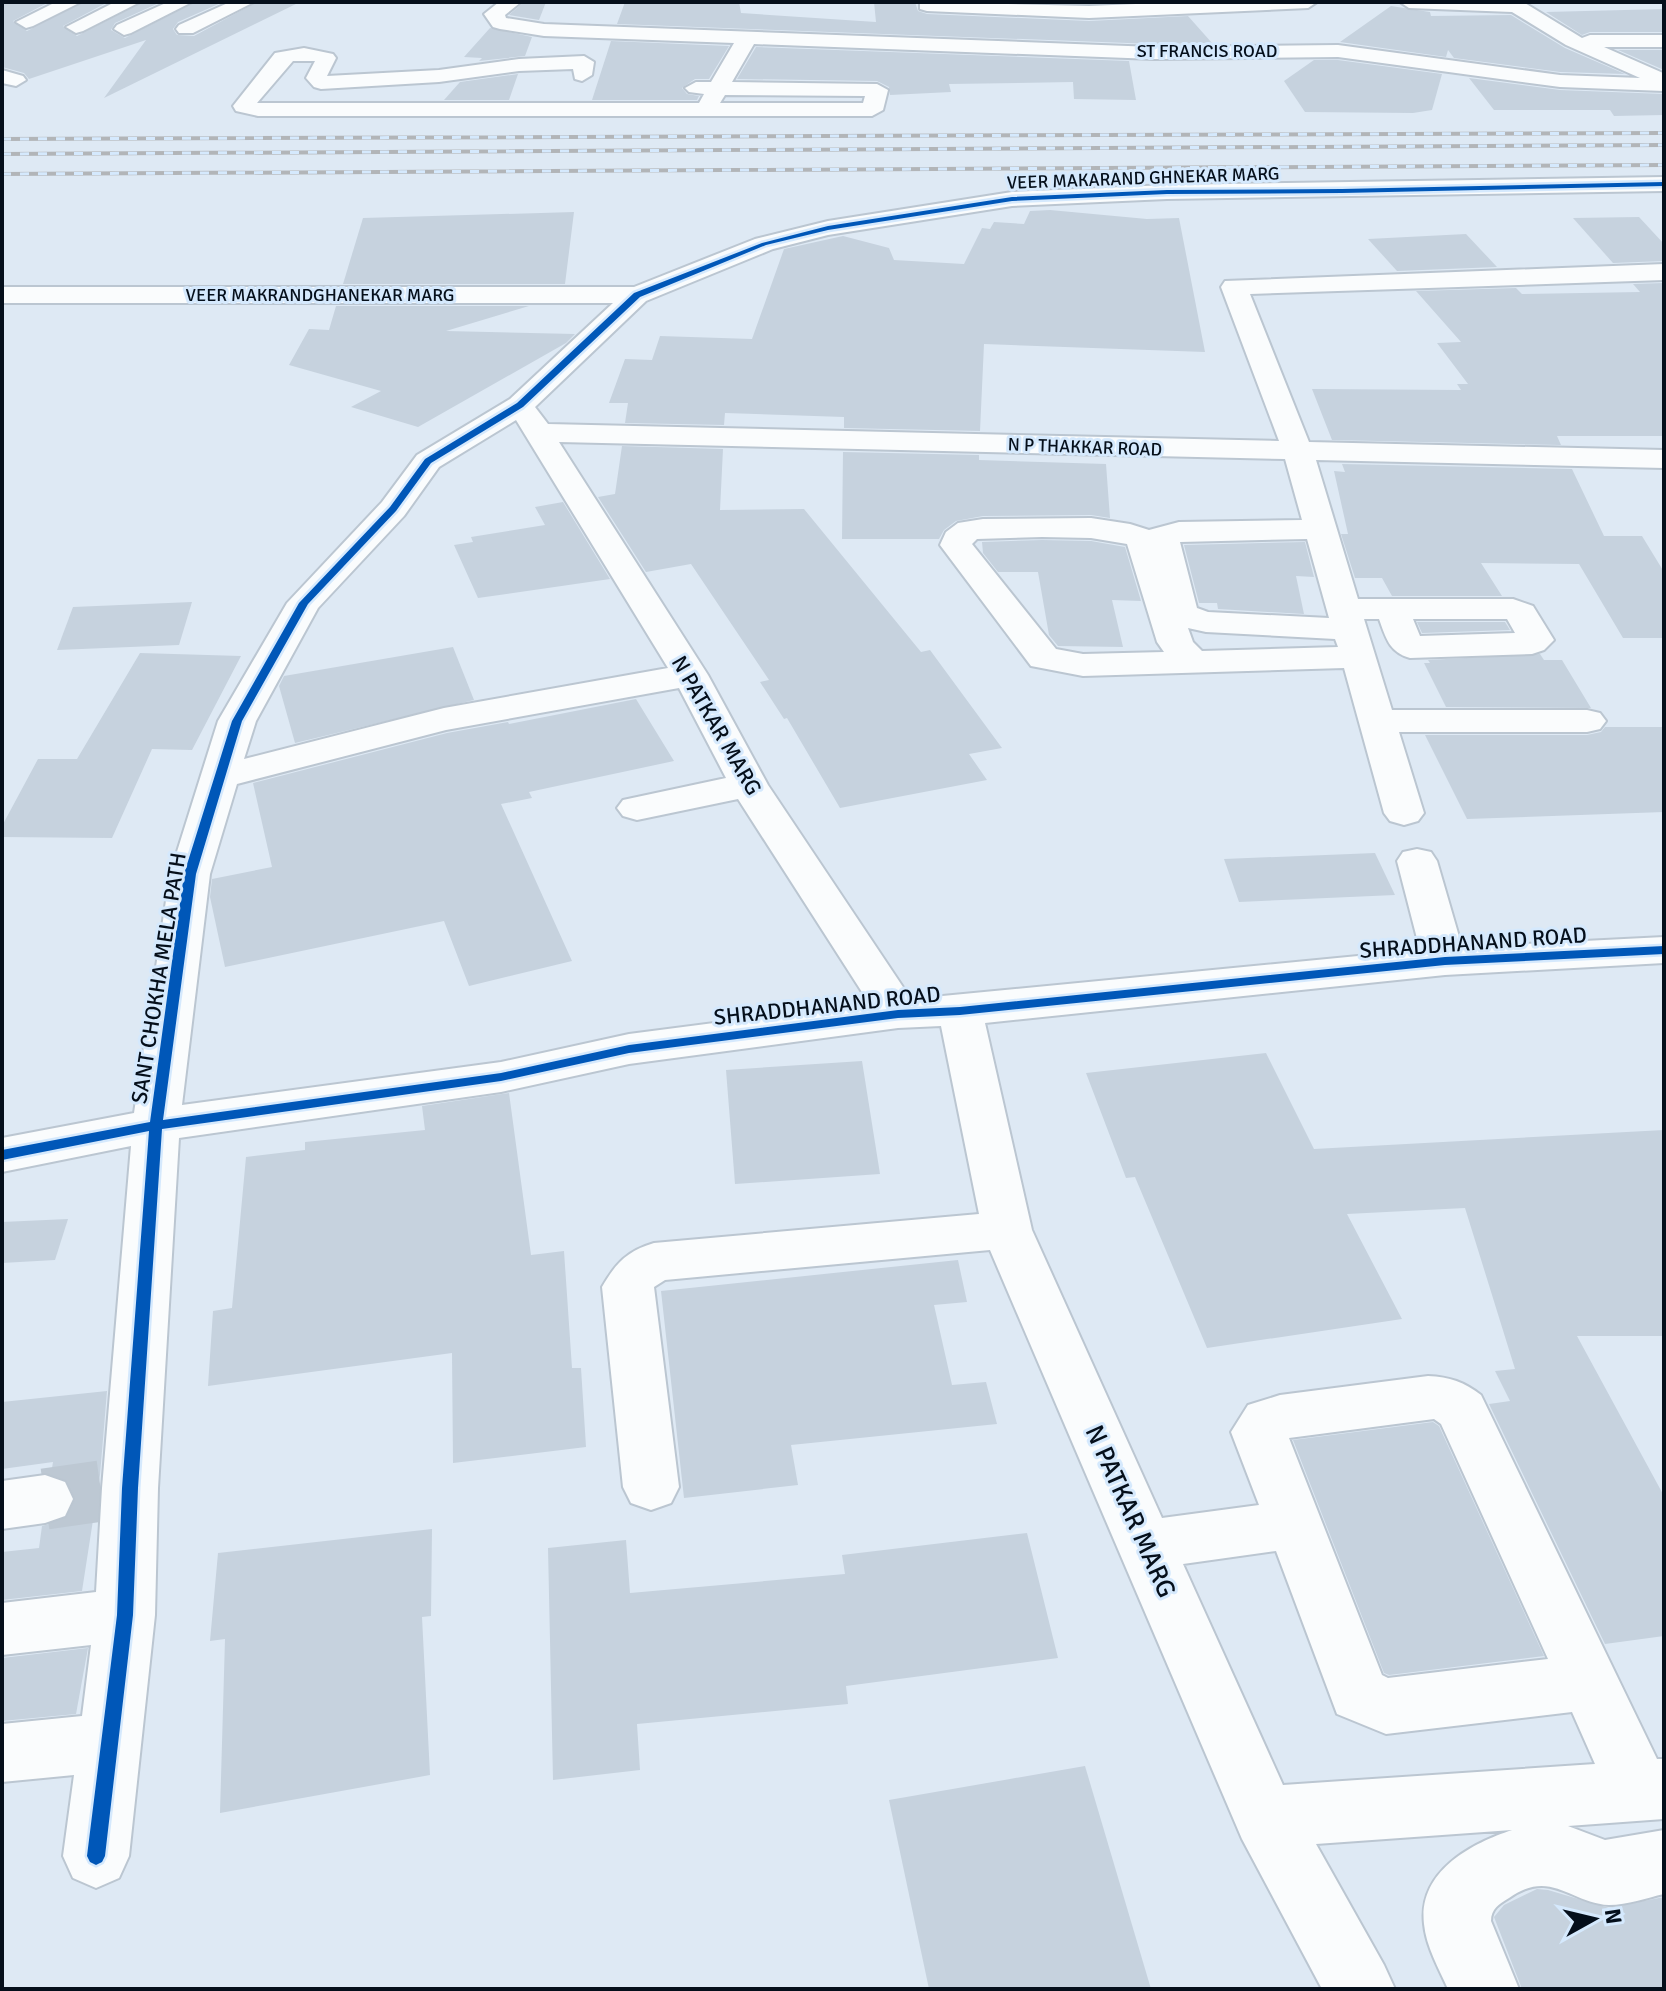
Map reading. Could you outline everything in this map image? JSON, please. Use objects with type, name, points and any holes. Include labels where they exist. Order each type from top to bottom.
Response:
[{"type":"street","points":[[26,22],[72,2]]},
{"type":"street","points":[[76,27],[131,2]]},
{"type":"street","points":[[124,29],[183,2]]},
{"type":"street","points":[[186,29],[245,2]]},
{"type":"street","name":"ST FRANCIS ROAD","points":[[512,2],[494,14],[500,23],[544,30],[737,37],[922,20],[1154,53],[1338,51],[1560,81],[1664,83]]},
{"type":"street","points":[[922,20],[1308,2]]},
{"type":"street","points":[[1409,2],[1511,4],[1573,41],[1664,83]]},
{"type":"street","points":[[668,15],[668,34]]},
{"type":"street","points":[[706,109],[733,61],[737,37]]},
{"type":"street","points":[[1573,41],[1664,41]]},
{"type":"street","points":[[521,110],[535,77],[591,75],[718,88],[877,90],[874,109],[869,111],[258,110],[244,106],[282,57],[318,55],[326,58],[316,78],[321,83],[439,76],[542,63],[584,62],[591,75],[580,110]]},
{"type":"street","points":[[702,61],[733,61]]},
{"type":"street","name":"VEER MAKARAND GHNEKAR MARG","points":[[637,295],[764,244],[910,213],[1012,199],[1167,192],[1664,184]]},
{"type":"street","points":[[1404,813],[1309,529],[1298,452],[1234,287],[1664,272]]},
{"type":"street","name":"VEER MAKRANDGHANEKAR MARG","points":[[2,295],[637,295]]},
{"type":"street","name":"SANT CHOKHA MELA PATH","points":[[96,1856],[125,1615],[116,1490],[156,1125],[190,874],[237,721],[304,603],[393,509],[428,461],[530,419],[637,295]]},
{"type":"street","name":"N P THAKKAR ROAD","points":[[530,419],[1298,452],[1664,459]]},
{"type":"street","name":"N PATKAR MARG","points":[[530,419],[690,675],[749,785],[898,1014]]},
{"type":"street","points":[[1196,662],[1184,656],[1175,642],[1142,539],[1134,532],[1111,529],[983,529],[969,530],[957,539],[956,545],[1044,658],[1075,665],[1196,662],[1335,613]]},
{"type":"street","points":[[1309,529],[1162,535],[1180,609],[1185,616],[1206,622],[1392,608]]},
{"type":"street","points":[[219,777],[444,719],[690,675]]},
{"type":"street","points":[[1375,721],[1587,721]]},
{"type":"street","points":[[637,808],[749,785]]},
{"type":"street","points":[[1417,861],[1445,961]]},
{"type":"street","name":"SHRADDHANAND ROAD","points":[[2,1155],[156,1125],[501,1077],[629,1049],[898,1014],[960,1011],[1445,961],[1664,950]]},
{"type":"street","name":"N PATKAR MARG","points":[[960,1011],[1007,1230],[1265,1817],[1360,1989]]},
{"type":"street","points":[[651,1487],[628,1287],[636,1274],[654,1262],[1007,1230]]},
{"type":"street","points":[[1265,1817],[1651,1790],[1589,1682],[1456,1403],[1446,1398],[1428,1397],[1267,1420],[1259,1432],[1260,1441],[1359,1694],[1386,1706],[1589,1682]]},
{"type":"street","points":[[1146,1545],[1292,1525]]},
{"type":"street","points":[[2,1629],[125,1615]]},
{"type":"street","points":[[2,1753],[110,1742]]},
{"type":"street","points":[[1484,1989],[1456,1919],[1459,1904],[1488,1870],[1550,1853],[1574,1858],[1596,1871],[1615,1872],[1664,1862]]},
{"type":"building","points":[[2,2],[49,2],[13,21],[27,31],[84,2],[108,2],[63,26],[77,36],[143,2],[161,2],[115,23],[111,30],[125,38],[195,2],[223,2],[178,22],[173,29],[177,35],[194,36],[257,2],[300,2],[104,98],[146,40],[29,79],[24,73],[2,67]]},
{"type":"building","points":[[524,2],[546,2],[539,20],[509,15]]},
{"type":"building","points":[[625,2],[739,2],[741,13],[876,22],[874,2],[915,2],[918,11],[927,14],[1089,21],[1188,16],[1212,43],[1154,44],[617,24]]},
{"type":"building","points":[[1391,6],[1430,12],[1431,16],[1511,15],[1565,48],[1625,74],[1560,72],[1454,58],[1448,50],[1446,57],[1340,42]]},
{"type":"building","points":[[1664,9],[1664,32],[1590,32],[1582,35],[1546,12]]},
{"type":"building","points":[[490,28],[532,37],[525,56],[479,61],[482,58],[464,57]]},
{"type":"building","points":[[611,41],[729,46],[709,79],[695,79],[682,88],[687,94],[699,96],[697,100],[592,100]]},
{"type":"building","points":[[756,47],[1129,61],[1136,100],[1074,99],[1073,82],[949,84],[951,92],[890,95],[889,87],[877,81],[737,79]]},
{"type":"building","points":[[1618,50],[1664,50],[1664,70]]},
{"type":"building","points":[[1314,60],[1338,60],[1442,74],[1432,110],[1413,113],[1305,112],[1284,81]]},
{"type":"building","points":[[518,74],[509,100],[444,100],[460,82]]},
{"type":"building","points":[[1469,78],[1560,90],[1664,94],[1664,115],[1614,116],[1610,110],[1494,110]]},
{"type":"building","points":[[1030,211],[1147,219],[1179,218],[1205,352],[984,344],[980,431],[844,428],[844,417],[725,413],[724,425],[625,423],[628,403],[609,403],[625,359],[652,360],[660,336],[752,339],[784,249],[843,236],[889,248],[894,260],[964,264],[982,228],[990,229],[994,222],[1024,224]]},
{"type":"building","points":[[574,212],[565,284],[343,284],[363,218]]},
{"type":"building","points":[[1639,217],[1664,244],[1664,261],[1613,263],[1573,218]]},
{"type":"building","points":[[1466,234],[1497,267],[1397,271],[1368,239]]},
{"type":"building","points":[[1664,283],[1664,436],[1557,436],[1561,445],[1332,440],[1312,389],[1461,390],[1457,384],[1468,384],[1437,343],[1461,342],[1416,291],[1516,288],[1522,294],[1640,292],[1633,284]]},
{"type":"building","points":[[336,306],[529,306],[446,331],[575,334],[566,343],[418,427],[351,407],[381,391],[289,365],[309,329],[329,330]]},
{"type":"building","points":[[622,446],[723,449],[720,510],[804,509],[921,652],[930,650],[1002,748],[969,754],[987,780],[840,808],[787,718],[784,719],[760,682],[769,680],[691,564],[646,572],[598,497],[615,494]]},
{"type":"building","points":[[843,452],[979,455],[979,460],[1106,464],[1110,518],[1091,515],[983,516],[956,521],[944,530],[939,539],[842,539]]},
{"type":"building","points":[[1342,464],[1572,469],[1604,536],[1642,536],[1664,572],[1664,638],[1623,638],[1579,564],[1481,563],[1502,596],[1392,596],[1382,578],[1355,578],[1341,534],[1348,534],[1334,471],[1345,472]]},
{"type":"building","points":[[563,502],[610,579],[478,598],[454,545],[473,542],[471,537],[545,525],[535,507]]},
{"type":"building","points":[[1091,541],[1125,547],[1141,601],[1112,600],[1123,647],[1058,646],[1049,635],[1038,572],[998,572],[983,553],[982,542]]},
{"type":"building","points":[[1305,542],[1314,577],[1296,576],[1304,614],[1218,609],[1217,603],[1199,603],[1184,545]]},
{"type":"building","points":[[192,602],[179,645],[57,650],[73,607]]},
{"type":"building","points":[[1417,622],[1505,622],[1510,630],[1422,633]]},
{"type":"building","points":[[453,647],[474,700],[295,743],[279,686],[284,676]]},
{"type":"building","points":[[140,653],[241,656],[192,750],[152,749],[112,838],[2,837],[2,826],[38,759],[77,759]]},
{"type":"building","points":[[1540,654],[1544,660],[1562,660],[1591,708],[1446,707],[1424,663],[1430,663],[1428,660]]},
{"type":"building","points":[[636,699],[674,761],[529,792],[532,798],[501,804],[572,961],[469,986],[444,921],[225,967],[210,897],[212,879],[272,867],[253,783],[447,733]]},
{"type":"building","points":[[1605,727],[1664,727],[1664,812],[1467,819],[1425,735],[1587,735],[1601,732]]},
{"type":"building","points":[[1375,853],[1395,895],[1239,902],[1224,859]]},
{"type":"building","points":[[1266,1053],[1314,1149],[1664,1130],[1664,1336],[1577,1336],[1664,1496],[1664,1636],[1605,1644],[1489,1404],[1510,1401],[1495,1371],[1515,1369],[1465,1208],[1347,1214],[1402,1319],[1207,1348],[1135,1177],[1126,1178],[1086,1073]]},
{"type":"building","points":[[862,1061],[880,1174],[735,1184],[726,1070]]},
{"type":"building","points":[[509,1093],[531,1255],[564,1251],[572,1368],[581,1368],[586,1447],[453,1463],[452,1353],[208,1386],[213,1311],[232,1308],[246,1157],[305,1150],[305,1142],[425,1130],[422,1106]]},
{"type":"building","points":[[68,1219],[55,1260],[2,1263],[2,1222]]},
{"type":"building","points":[[958,1260],[967,1302],[934,1305],[952,1385],[986,1382],[997,1424],[791,1445],[798,1485],[684,1498],[661,1291]]},
{"type":"building","points":[[107,1391],[100,1475],[82,1591],[2,1600],[2,1552],[39,1548],[42,1526],[66,1519],[76,1500],[68,1481],[51,1474],[53,1462],[2,1469],[2,1402]]},
{"type":"building","points":[[1433,1422],[1439,1426],[1544,1656],[1389,1675],[1384,1673],[1293,1440]]},
{"type":"building","points":[[432,1529],[431,1616],[422,1617],[430,1775],[220,1813],[225,1639],[210,1641],[218,1553]]},
{"type":"building","points":[[1027,1533],[1058,1658],[846,1686],[848,1704],[637,1724],[640,1770],[553,1780],[548,1548],[626,1540],[630,1593],[845,1574],[842,1555]]},
{"type":"building","points":[[88,1648],[76,1714],[2,1721],[2,1658]]},
{"type":"building","points":[[1085,1766],[1151,1989],[929,1989],[889,1800]]},
{"type":"building","points":[[1537,1889],[1609,1908],[1664,1897],[1664,1989],[1522,1989],[1494,1917],[1504,1905]]},
{"type":"tunnel","points":[[45,1499],[101,1491]]},
{"type":"railway","points":[[2,139],[1664,133]]},
{"type":"railway","points":[[2,154],[1664,145]]},
{"type":"railway","points":[[2,174],[1664,165]]},
{"type":"cycle path","points":[[96,1856],[125,1615],[130,1488],[156,1125],[190,874],[237,721],[304,603],[393,509],[428,461],[520,405],[637,295],[764,244],[828,228],[1012,199],[1167,192],[1664,184]]},
{"type":"cycle path","points":[[2,1155],[156,1125],[501,1077],[629,1049],[898,1014],[960,1011],[1445,961],[1664,950]]}]
